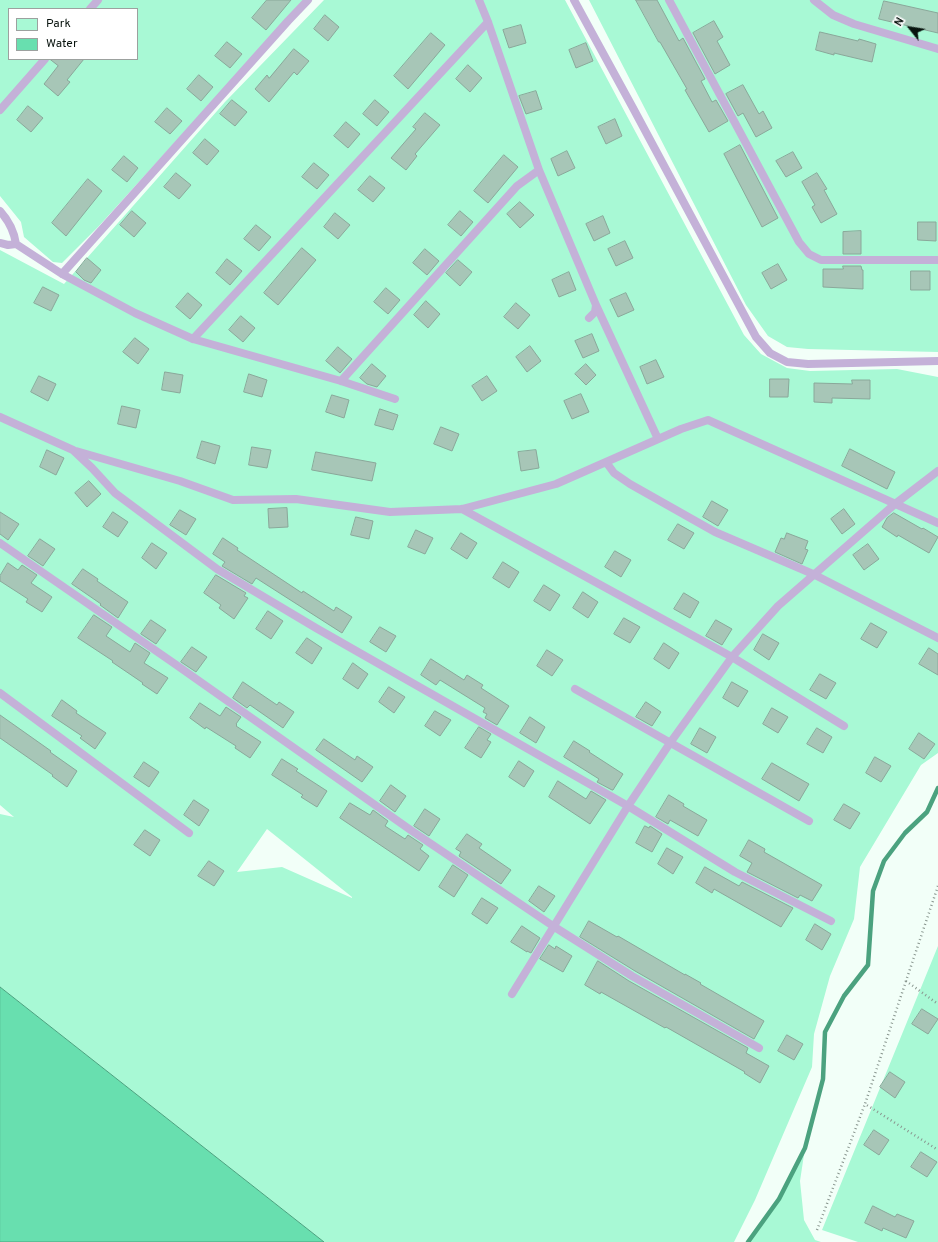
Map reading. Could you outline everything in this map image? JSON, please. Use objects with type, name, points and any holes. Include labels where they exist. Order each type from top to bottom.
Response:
[{"type":"lane","points":[[91,8],[98,0]]},
{"type":"lane","points":[[62,274],[308,0]]},
{"type":"lane","points":[[479,0],[539,170],[596,305],[658,439]]},
{"type":"lane","points":[[574,0],[756,337],[770,353],[787,362],[808,364],[938,361]]},
{"type":"lane","points":[[669,0],[799,242],[810,254],[822,260],[938,260]]},
{"type":"lane","points":[[814,0],[833,15],[854,24],[938,49]]},
{"type":"lane","points":[[193,339],[488,22]]},
{"type":"lane","points":[[0,110],[44,60]]},
{"type":"lane","points":[[340,381],[517,186],[539,170]]},
{"type":"lane","points":[[0,211],[8,220],[15,234],[16,244]]},
{"type":"lane","points":[[0,243],[8,245],[16,244],[62,274],[135,312],[193,339],[340,381],[396,399]]},
{"type":"lane","points":[[589,318],[595,312],[596,305]]},
{"type":"lane","points":[[0,417],[74,450],[180,481],[233,500],[296,499],[390,512],[462,509],[556,484],[658,439],[708,420],[938,523]]},
{"type":"lane","points":[[74,450],[115,493],[217,569],[323,632],[628,806],[735,872],[831,921]]},
{"type":"lane","points":[[606,462],[614,473],[630,484],[715,532],[813,574],[938,638]]},
{"type":"lane","points":[[512,994],[628,806],[670,743],[732,657],[778,606],[813,574],[895,504],[938,471]]},
{"type":"lane","points":[[462,509],[732,657],[844,726]]},
{"type":"lane","points":[[0,542],[412,831],[553,926],[632,976],[760,1048]]},
{"type":"lane","points":[[575,689],[809,821]]},
{"type":"lane","points":[[0,693],[189,833]]},
{"type":"path","points":[[817,1230],[865,1104],[938,886]]},
{"type":"path","points":[[906,981],[938,1004]]},
{"type":"path","points":[[865,1104],[938,1150]]},
{"type":"green space","points":[[0,0],[304,0],[98,227],[62,263],[53,262],[24,237],[21,222],[0,196]]},
{"type":"green space","points":[[324,0],[565,0],[744,335],[761,354],[787,368],[810,371],[897,369],[938,377],[938,753],[921,765],[860,867],[854,919],[830,976],[814,1034],[812,1067],[755,1200],[734,1242],[324,1242],[0,987],[0,814],[14,817],[0,805],[0,250],[64,284],[225,102]],"holes":[[[267,829],[352,897],[282,867],[237,872]]]},
{"type":"green space","points":[[589,0],[938,0],[938,352],[808,349],[787,347],[768,336],[746,305]]},
{"type":"green space","points":[[938,946],[938,1242],[858,1242],[822,1230]]},
{"type":"green space","points":[[805,1148],[800,1181],[804,1220],[815,1240],[821,1242],[748,1242],[779,1199]]},
{"type":"water","points":[[0,987],[324,1242],[0,1242]]},
{"type":"building","points":[[267,0],[291,0],[266,30],[252,18]]},
{"type":"building","points":[[636,0],[657,0],[679,41],[683,38],[705,79],[701,81],[712,102],[716,100],[728,121],[709,132],[685,90],[687,89]]},
{"type":"building","points":[[884,1],[938,13],[938,33],[879,19]]},
{"type":"building","points":[[325,15],[339,27],[328,41],[314,29]]},
{"type":"building","points":[[714,21],[723,37],[717,41],[730,65],[715,74],[693,33]]},
{"type":"building","points":[[521,25],[526,43],[509,48],[503,30]]},
{"type":"building","points":[[820,32],[858,41],[859,39],[876,44],[872,62],[816,50]]},
{"type":"building","points":[[431,33],[445,45],[408,89],[394,76]]},
{"type":"building","points":[[227,42],[242,54],[230,68],[215,56]]},
{"type":"building","points":[[586,43],[593,61],[576,68],[569,50]]},
{"type":"building","points":[[294,49],[309,61],[297,75],[294,72],[269,102],[255,89],[267,75],[269,78]]},
{"type":"building","points":[[51,60],[83,60],[67,80],[70,82],[58,96],[44,84],[58,66]]},
{"type":"building","points":[[468,65],[482,78],[470,92],[456,79]]},
{"type":"building","points":[[199,75],[213,87],[201,101],[187,89]]},
{"type":"building","points":[[743,85],[759,114],[763,111],[772,128],[756,137],[743,113],[738,116],[726,94]]},
{"type":"building","points":[[536,91],[542,109],[526,114],[519,96]]},
{"type":"building","points":[[232,100],[247,112],[235,126],[220,114]]},
{"type":"building","points":[[375,100],[389,112],[377,126],[363,114]]},
{"type":"building","points":[[28,106],[43,118],[31,132],[17,120]]},
{"type":"building","points":[[167,108],[182,121],[170,134],[155,122]]},
{"type":"building","points":[[425,113],[440,125],[415,154],[417,156],[406,170],[391,158],[416,129],[413,127]]},
{"type":"building","points":[[615,119],[622,136],[606,144],[598,127]]},
{"type":"building","points":[[346,122],[360,134],[348,148],[334,136]]},
{"type":"building","points":[[205,139],[219,151],[207,165],[193,153]]},
{"type":"building","points":[[740,145],[778,218],[762,227],[724,154]]},
{"type":"building","points":[[567,151],[575,168],[558,176],[551,159]]},
{"type":"building","points":[[793,152],[802,168],[786,177],[776,161]]},
{"type":"building","points":[[504,155],[518,167],[488,203],[474,191]]},
{"type":"building","points":[[124,156],[138,168],[127,182],[112,170]]},
{"type":"building","points":[[314,163],[329,175],[317,189],[302,177]]},
{"type":"building","points":[[176,173],[191,185],[179,199],[164,187]]},
{"type":"building","points":[[817,173],[827,189],[824,190],[837,214],[821,223],[812,207],[815,205],[802,182]]},
{"type":"building","points":[[370,176],[385,188],[373,202],[358,190]]},
{"type":"building","points":[[88,179],[102,191],[66,236],[52,223]]},
{"type":"building","points":[[520,202],[534,215],[520,228],[507,214]]},
{"type":"building","points":[[132,211],[146,223],[134,237],[120,225]]},
{"type":"building","points":[[460,211],[473,222],[461,236],[448,225]]},
{"type":"building","points":[[335,213],[350,225],[338,239],[324,227]]},
{"type":"building","points":[[603,216],[610,233],[594,241],[586,224]]},
{"type":"building","points":[[918,222],[936,222],[936,241],[918,240]]},
{"type":"building","points":[[256,225],[271,237],[259,251],[244,239]]},
{"type":"building","points":[[861,231],[861,254],[843,254],[843,232]]},
{"type":"building","points":[[625,241],[633,258],[616,266],[608,249]]},
{"type":"building","points":[[302,248],[316,260],[278,305],[264,293]]},
{"type":"building","points":[[425,249],[439,261],[427,275],[413,263]]},
{"type":"building","points":[[87,258],[101,270],[91,283],[84,280],[76,272]]},
{"type":"building","points":[[227,259],[242,271],[230,285],[216,273]]},
{"type":"building","points":[[458,260],[472,272],[460,286],[446,273]]},
{"type":"building","points":[[778,264],[787,280],[771,289],[762,273]]},
{"type":"building","points":[[843,266],[861,266],[863,270],[863,289],[823,287],[823,269],[843,269]]},
{"type":"building","points":[[911,271],[930,271],[930,290],[911,290]]},
{"type":"building","points":[[569,272],[576,290],[559,297],[552,280]]},
{"type":"building","points":[[43,287],[59,295],[51,311],[34,303]]},
{"type":"building","points":[[386,288],[400,300],[388,314],[374,302]]},
{"type":"building","points":[[188,293],[202,305],[190,319],[176,307]]},
{"type":"building","points":[[626,293],[634,310],[618,317],[610,300]]},
{"type":"building","points":[[426,301],[440,314],[428,328],[414,315]]},
{"type":"building","points":[[516,303],[530,315],[518,329],[504,317]]},
{"type":"building","points":[[241,316],[255,328],[243,342],[229,330]]},
{"type":"building","points":[[592,334],[599,351],[583,358],[575,341]]},
{"type":"building","points":[[135,338],[149,349],[138,364],[123,352]]},
{"type":"building","points":[[530,346],[541,361],[527,372],[516,357]]},
{"type":"building","points":[[338,347],[352,359],[340,373],[326,361]]},
{"type":"building","points":[[656,360],[664,377],[647,384],[640,367]]},
{"type":"building","points":[[372,364],[386,376],[377,387],[367,384],[360,378]]},
{"type":"building","points":[[586,364],[596,375],[586,385],[575,374]]},
{"type":"building","points":[[165,372],[183,375],[180,393],[162,390]]},
{"type":"building","points":[[249,374],[267,380],[262,397],[244,392]]},
{"type":"building","points":[[39,376],[56,384],[48,401],[31,392]]},
{"type":"building","points":[[487,376],[497,391],[482,401],[472,386]]},
{"type":"building","points":[[770,379],[789,379],[788,397],[770,397]]},
{"type":"building","points":[[852,380],[870,380],[870,399],[832,398],[832,403],[814,402],[814,383],[852,384]]},
{"type":"building","points":[[581,394],[589,412],[572,419],[564,401]]},
{"type":"building","points":[[332,395],[349,400],[344,418],[326,412]]},
{"type":"building","points":[[122,406],[140,410],[136,428],[118,424]]},
{"type":"building","points":[[380,409],[398,415],[393,430],[375,425]]},
{"type":"building","points":[[441,427],[459,434],[452,451],[434,444]]},
{"type":"building","points":[[202,441],[220,446],[215,464],[197,458]]},
{"type":"building","points":[[252,447],[271,450],[267,468],[249,465]]},
{"type":"building","points":[[850,449],[895,472],[887,489],[842,466]]},
{"type":"building","points":[[47,450],[64,458],[56,475],[40,467]]},
{"type":"building","points":[[536,450],[539,468],[521,471],[518,452]]},
{"type":"building","points":[[316,452],[376,463],[372,481],[312,470]]},
{"type":"building","points":[[89,481],[101,494],[87,507],[75,493]]},
{"type":"building","points":[[712,501],[728,510],[718,526],[703,517]]},
{"type":"building","points":[[287,508],[288,527],[269,528],[268,509]]},
{"type":"building","points":[[844,509],[855,524],[842,534],[831,519]]},
{"type":"building","points":[[180,510],[196,519],[186,535],[170,525]]},
{"type":"building","points":[[0,512],[19,524],[8,540],[0,534]]},
{"type":"building","points":[[113,512],[128,522],[118,537],[103,527]]},
{"type":"building","points":[[894,513],[938,537],[929,553],[898,535],[897,537],[882,527],[887,518]]},
{"type":"building","points":[[356,517],[373,521],[369,539],[351,535]]},
{"type":"building","points":[[678,524],[694,533],[684,549],[668,540]]},
{"type":"building","points":[[416,530],[433,538],[425,554],[408,547]]},
{"type":"building","points":[[461,533],[477,543],[467,559],[451,549]]},
{"type":"building","points":[[787,533],[808,541],[805,549],[808,550],[802,564],[775,552],[781,538],[784,539]]},
{"type":"building","points":[[223,538],[238,548],[237,550],[302,593],[303,591],[334,611],[336,607],[352,617],[342,633],[256,578],[252,584],[222,566],[225,562],[213,554]]},
{"type":"building","points":[[40,539],[55,549],[43,566],[28,556]]},
{"type":"building","points":[[152,543],[167,553],[156,569],[142,558]]},
{"type":"building","points":[[868,544],[879,559],[864,570],[853,555]]},
{"type":"building","points":[[615,551],[631,560],[621,577],[605,567]]},
{"type":"building","points":[[503,562],[519,572],[509,588],[493,578]]},
{"type":"building","points":[[8,563],[18,570],[22,565],[37,575],[31,583],[52,597],[42,612],[26,602],[28,599],[0,581],[0,576]]},
{"type":"building","points":[[83,569],[98,579],[97,581],[128,602],[118,618],[72,584]]},
{"type":"building","points":[[216,575],[246,593],[244,596],[248,598],[234,619],[219,608],[221,605],[204,593]]},
{"type":"building","points":[[544,585],[560,595],[550,611],[534,601]]},
{"type":"building","points":[[583,592],[598,602],[588,618],[573,608]]},
{"type":"building","points":[[684,593],[699,602],[690,618],[674,609]]},
{"type":"building","points":[[268,611],[283,621],[271,639],[256,629]]},
{"type":"building","points":[[94,615],[112,627],[106,636],[130,652],[135,643],[150,653],[144,663],[168,678],[157,694],[112,662],[113,661],[78,638]]},
{"type":"building","points":[[624,618],[640,627],[630,643],[614,634]]},
{"type":"building","points":[[151,620],[166,630],[156,644],[141,634]]},
{"type":"building","points":[[716,620],[732,629],[722,645],[706,636]]},
{"type":"building","points":[[871,623],[887,632],[877,648],[861,639]]},
{"type":"building","points":[[380,627],[396,636],[386,652],[370,642]]},
{"type":"building","points":[[763,634],[779,643],[769,660],[754,650]]},
{"type":"building","points":[[307,638],[322,648],[312,664],[296,653]]},
{"type":"building","points":[[664,643],[679,653],[669,669],[654,659]]},
{"type":"building","points":[[192,647],[207,657],[196,672],[181,662]]},
{"type":"building","points":[[929,648],[938,654],[938,675],[919,664]]},
{"type":"building","points":[[547,650],[563,660],[552,676],[537,666]]},
{"type":"building","points":[[431,659],[464,680],[467,675],[483,685],[481,688],[509,706],[497,725],[485,718],[487,714],[483,712],[485,708],[440,680],[436,685],[421,675]]},
{"type":"building","points":[[353,663],[368,674],[358,689],[343,679]]},
{"type":"building","points":[[820,674],[836,683],[826,699],[810,690]]},
{"type":"building","points":[[243,682],[277,705],[279,702],[294,712],[283,728],[250,705],[247,708],[233,698]]},
{"type":"building","points":[[732,682],[748,691],[738,707],[723,698]]},
{"type":"building","points":[[389,687],[405,697],[394,713],[379,702]]},
{"type":"building","points":[[62,700],[77,711],[76,713],[106,733],[95,749],[80,738],[82,736],[52,716]]},
{"type":"building","points":[[646,702],[661,712],[652,726],[636,717]]},
{"type":"building","points":[[200,703],[220,716],[226,707],[241,717],[236,726],[261,742],[250,758],[235,748],[236,746],[206,727],[205,729],[190,718]]},
{"type":"building","points":[[772,708],[788,717],[778,733],[763,724]]},
{"type":"building","points":[[435,711],[451,720],[440,736],[425,726]]},
{"type":"building","points":[[0,715],[77,771],[67,787],[52,776],[53,775],[0,738]]},
{"type":"building","points":[[530,717],[545,727],[536,743],[520,733]]},
{"type":"building","points":[[479,727],[491,734],[487,740],[491,742],[481,758],[465,748]]},
{"type":"building","points":[[700,728],[716,737],[707,753],[691,744]]},
{"type":"building","points":[[817,728],[832,737],[823,753],[807,744]]},
{"type":"building","points":[[919,733],[935,744],[924,759],[909,749]]},
{"type":"building","points":[[324,739],[355,760],[357,756],[373,767],[362,782],[316,750]]},
{"type":"building","points":[[574,741],[623,774],[613,790],[597,782],[599,779],[564,757]]},
{"type":"building","points":[[875,757],[891,766],[881,782],[866,773]]},
{"type":"building","points":[[282,759],[298,769],[296,771],[327,791],[317,807],[301,797],[303,795],[272,775]]},
{"type":"building","points":[[519,761],[534,771],[524,787],[509,777]]},
{"type":"building","points":[[144,762],[159,772],[149,787],[134,777]]},
{"type":"building","points":[[772,763],[809,784],[799,801],[762,779]]},
{"type":"building","points":[[558,781],[586,799],[591,791],[606,800],[590,824],[549,797]]},
{"type":"building","points":[[391,785],[406,796],[395,812],[380,801]]},
{"type":"building","points":[[669,795],[684,804],[683,806],[707,820],[698,836],[670,820],[668,824],[656,817]]},
{"type":"building","points":[[194,800],[209,810],[199,826],[184,815]]},
{"type":"building","points":[[350,803],[370,815],[373,810],[388,821],[385,826],[405,839],[408,835],[423,845],[420,849],[429,856],[419,871],[340,818]]},
{"type":"building","points":[[844,804],[860,813],[850,829],[834,820]]},
{"type":"building","points":[[425,809],[440,819],[429,836],[414,826]]},
{"type":"building","points":[[645,826],[649,828],[650,826],[662,834],[652,852],[636,843]]},
{"type":"building","points":[[145,830],[160,840],[150,856],[134,845]]},
{"type":"building","points":[[467,834],[482,844],[479,848],[511,870],[501,884],[459,856],[461,852],[456,849]]},
{"type":"building","points":[[749,840],[765,849],[764,852],[822,885],[812,901],[800,895],[798,898],[747,872],[752,863],[740,856]]},
{"type":"building","points":[[667,848],[683,857],[673,874],[658,864]]},
{"type":"building","points":[[209,861],[224,871],[214,886],[198,876]]},
{"type":"building","points":[[453,865],[468,875],[454,897],[439,887]]},
{"type":"building","points":[[705,867],[739,886],[742,882],[793,908],[781,927],[714,889],[712,893],[696,883]]},
{"type":"building","points":[[539,886],[555,896],[544,912],[529,901]]},
{"type":"building","points":[[482,898],[498,908],[487,924],[472,914]]},
{"type":"building","points":[[589,921],[701,983],[700,984],[764,1021],[754,1039],[635,971],[580,937]]},
{"type":"building","points":[[815,924],[831,934],[822,950],[806,940]]},
{"type":"building","points":[[522,926],[540,938],[531,953],[511,942]]},
{"type":"building","points":[[549,945],[555,949],[556,946],[572,956],[563,972],[540,959]]},
{"type":"building","points":[[598,961],[629,981],[748,1048],[746,1053],[769,1066],[760,1083],[744,1073],[745,1072],[666,1027],[665,1028],[601,992],[600,994],[585,985]]},
{"type":"building","points":[[922,1009],[938,1019],[928,1034],[912,1024]]},
{"type":"building","points":[[787,1035],[803,1044],[794,1060],[778,1051]]},
{"type":"building","points":[[890,1072],[905,1082],[895,1098],[880,1087]]},
{"type":"building","points":[[874,1130],[889,1140],[879,1155],[864,1145]]},
{"type":"building","points":[[921,1152],[937,1162],[927,1177],[911,1167]]},
{"type":"building","points":[[873,1206],[895,1217],[897,1214],[914,1221],[906,1238],[883,1228],[882,1231],[865,1223]]},
{"type":"waterway","points":[[748,1242],[779,1199],[805,1148],[823,1079],[825,1032],[844,996],[868,965],[873,891],[884,861],[905,833],[927,812],[938,788]]}]
